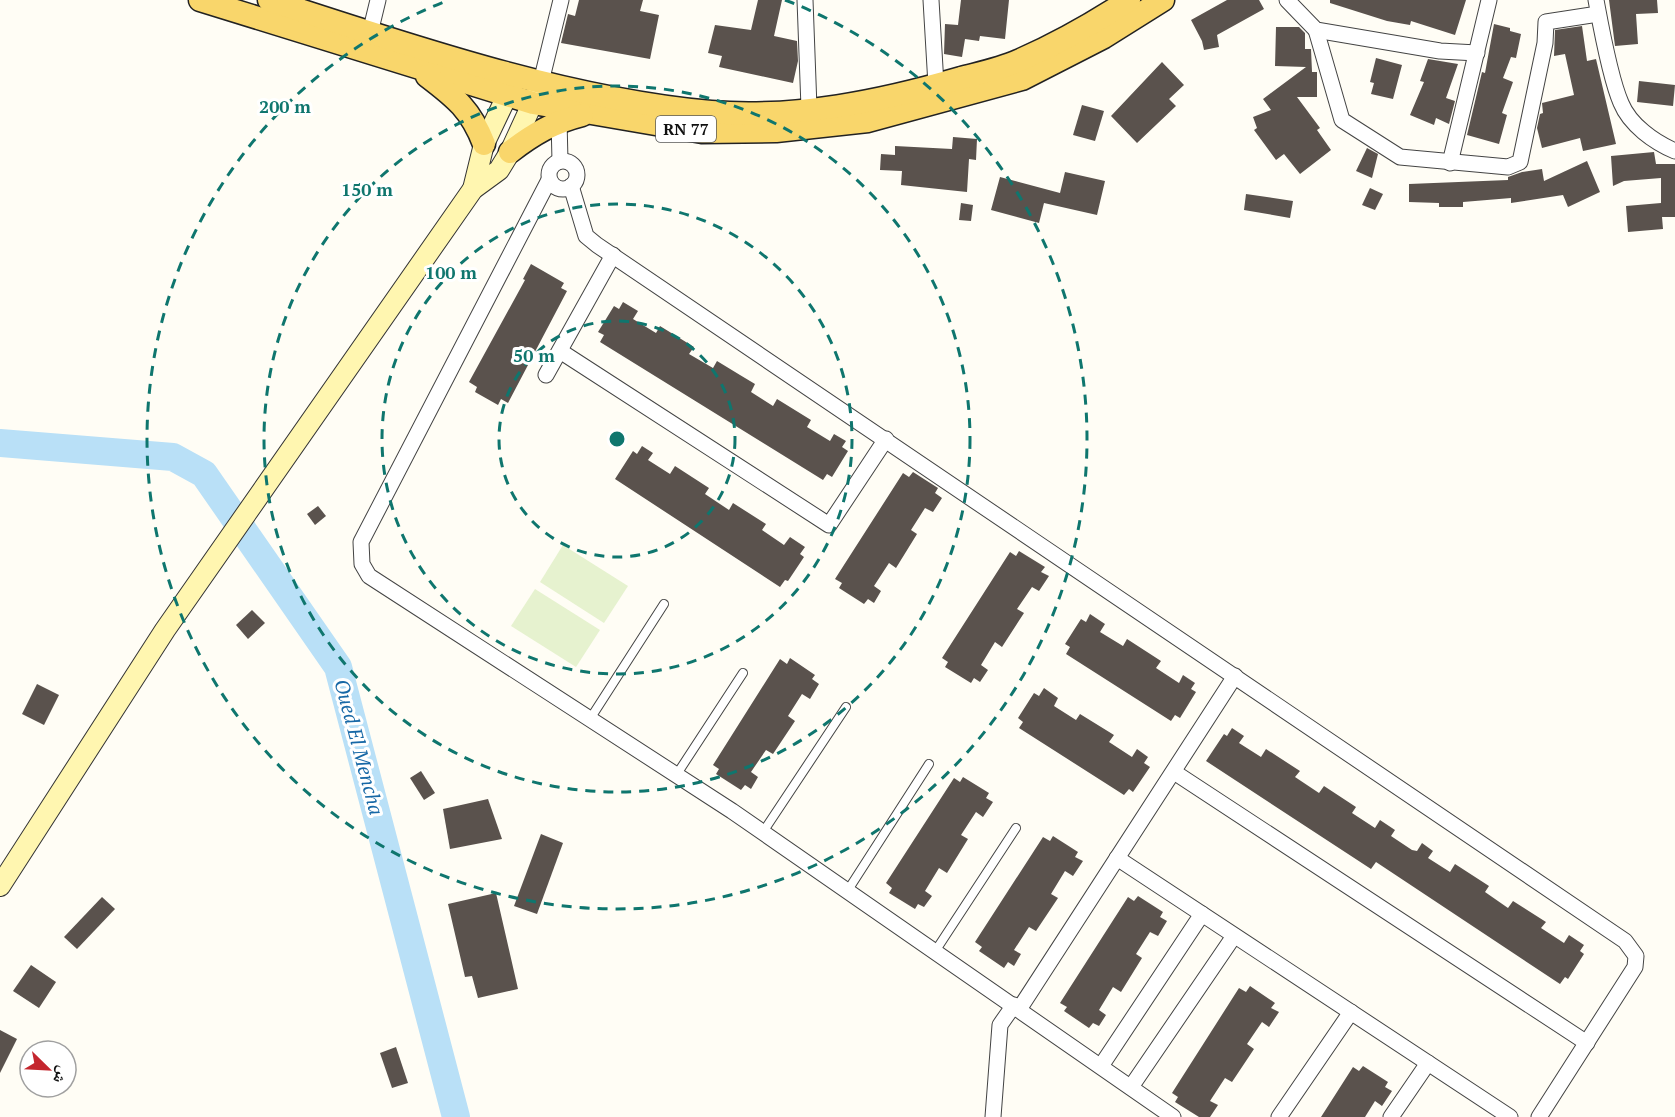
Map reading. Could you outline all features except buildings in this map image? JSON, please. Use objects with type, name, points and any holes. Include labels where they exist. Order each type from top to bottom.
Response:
[{"type":"main road","name":"RN 77","points":[[200,0],[414,67],[512,85]]},
{"type":"main road","name":"RN 77","points":[[269,0],[537,92],[588,114],[702,132],[776,131],[868,121],[1022,79],[1104,37],[1162,0]]},
{"type":"main road","name":"RN 77","points":[[537,92],[618,99],[713,112],[774,112],[865,102],[1016,62],[1095,22],[1129,0]]},
{"type":"main road","points":[[414,67],[456,98],[474,119],[484,144]]},
{"type":"main road","points":[[0,886],[165,630],[472,189],[484,144],[512,85]]},
{"type":"main road","points":[[472,189],[500,170],[537,92]]},
{"type":"main road","points":[[510,153],[533,134],[559,120],[588,114]]},
{"type":"street","points":[[370,33],[378,0]]},
{"type":"street","points":[[537,92],[561,0]]},
{"type":"street","points":[[805,0],[809,108]]},
{"type":"street","points":[[931,0],[936,85]]},
{"type":"street","points":[[1287,0],[1316,30],[1342,120],[1400,157],[1508,167],[1520,162],[1545,43],[1546,22],[1597,7],[1621,105],[1638,127],[1660,145],[1675,151]]},
{"type":"street","points":[[1450,163],[1489,0]]},
{"type":"street","points":[[1316,30],[1440,51],[1477,53]]},
{"type":"street","points":[[559,120],[560,161]]},
{"type":"street","points":[[1173,1117],[1017,1006],[677,774],[369,576],[362,564],[361,542],[549,180],[549,170],[560,161],[569,162],[576,169],[576,179],[572,186],[586,236],[1633,948],[1636,956],[1635,967],[1539,1117]]},
{"type":"street","points":[[549,180],[559,189],[572,186]]},
{"type":"street","points":[[546,375],[613,255]]},
{"type":"street","points":[[560,351],[829,525],[886,440]]},
{"type":"street","points":[[993,1117],[1000,1025],[1017,1006],[1117,858],[1235,676]]},
{"type":"street","points":[[1174,772],[1587,1043]]},
{"type":"street","points":[[1117,858],[1510,1117]]},
{"type":"street","points":[[1101,1066],[1202,914]]},
{"type":"street","points":[[1131,1087],[1234,936]]},
{"type":"street","points":[[1279,1117],[1351,1012]]},
{"type":"street","points":[[1390,1117],[1428,1063]]},
{"type":"lane","points":[[590,719],[664,604]]},
{"type":"lane","points":[[677,774],[743,673]]},
{"type":"lane","points":[[763,832],[846,707]]},
{"type":"lane","points":[[848,890],[930,764]]},
{"type":"lane","points":[[936,950],[1016,828]]},
{"type":"green space","points":[[563,545],[628,586],[604,623],[540,582]]},
{"type":"green space","points":[[535,589],[600,630],[576,667],[511,626]]},
{"type":"waterway","name":"Oued El Mencha","points":[[0,443],[173,457],[204,474],[338,667],[456,1117]]}]
